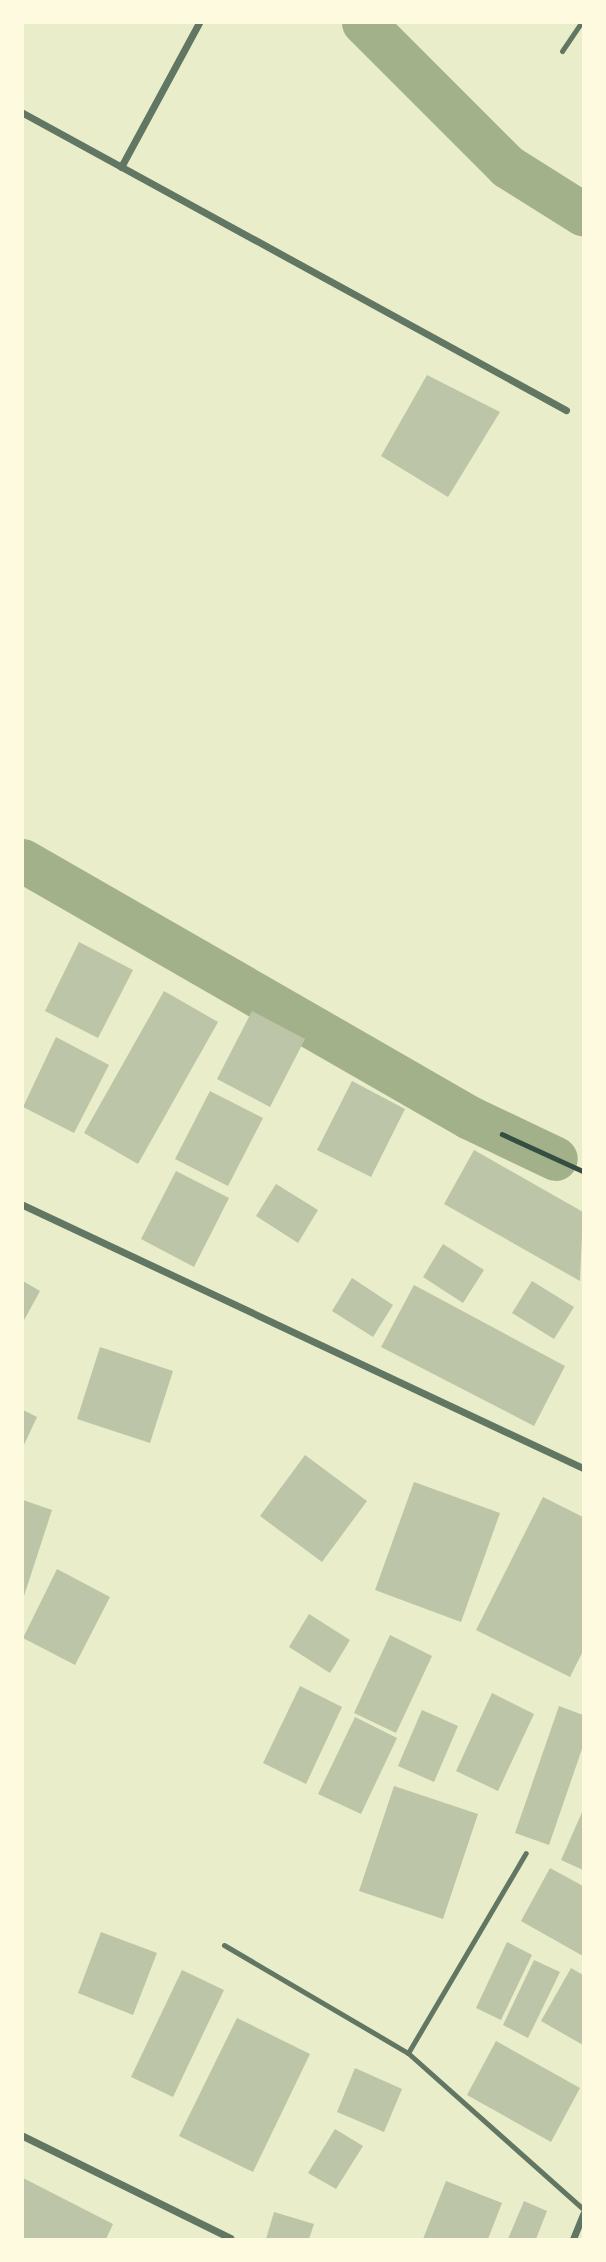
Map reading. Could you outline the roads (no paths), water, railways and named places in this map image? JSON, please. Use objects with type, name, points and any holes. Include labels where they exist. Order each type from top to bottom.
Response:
[{"type":"street","points":[[121,167],[199,23]]},
{"type":"street","points":[[23,113],[566,410]]},
{"type":"street","points":[[23,1205],[583,1468]]},
{"type":"street","points":[[23,2136],[230,2238]]},
{"type":"street","points":[[573,2239],[583,2212]]},
{"type":"lane","points":[[562,51],[581,23]]},
{"type":"lane","points":[[408,2053],[526,1853]]},
{"type":"lane","points":[[224,1945],[408,2053],[583,2212]]},
{"type":"waterway","points":[[364,23],[508,167],[583,214]]},
{"type":"waterway","points":[[23,861],[470,1118],[556,1159]]}]
